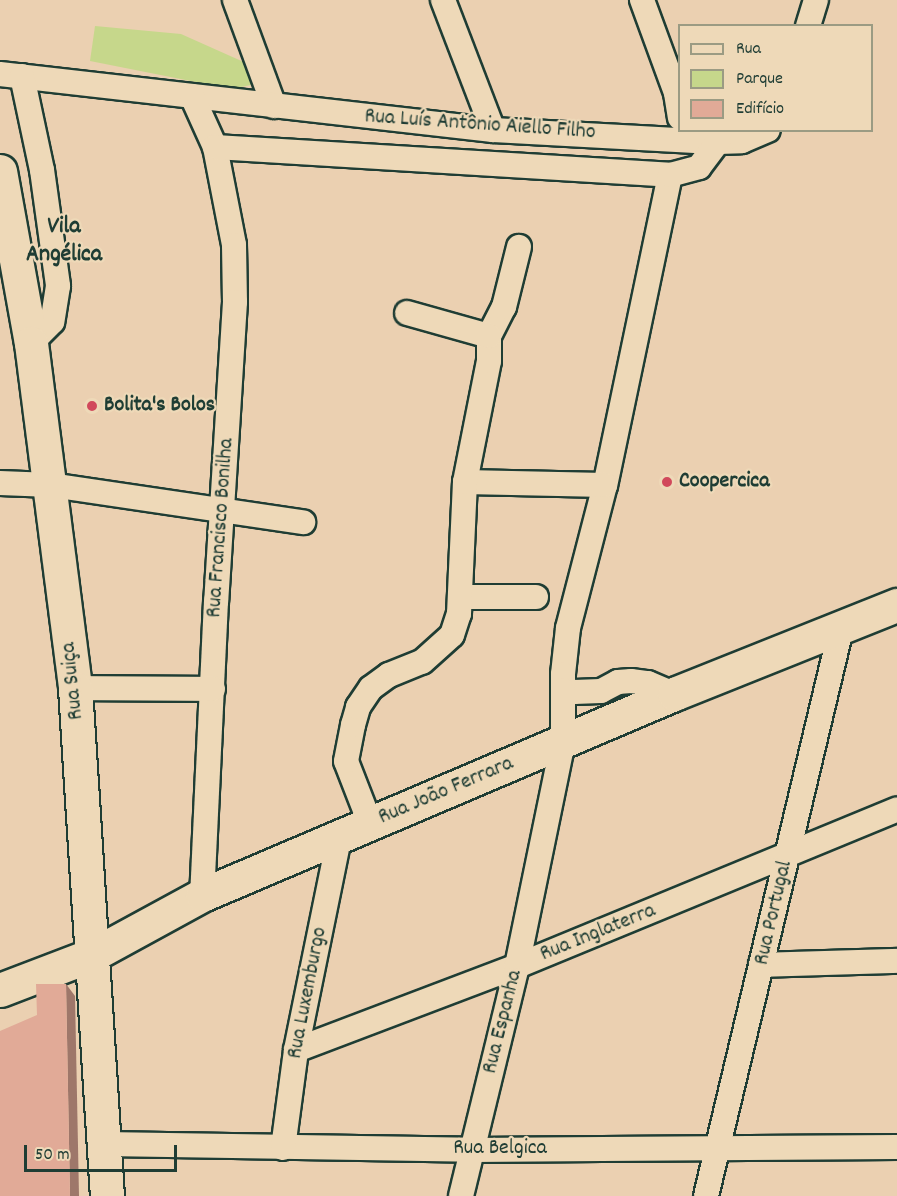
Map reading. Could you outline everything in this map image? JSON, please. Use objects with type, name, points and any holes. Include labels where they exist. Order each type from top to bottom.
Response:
[{"type":"main road","name":"Rua Suiça","points":[[0,171],[31,343],[51,485],[75,688],[94,954],[107,1196]]},
{"type":"main road","name":"Rua João Ferrara","points":[[0,990],[94,954],[202,895],[674,694],[897,605]]},
{"type":"street","points":[[235,0],[274,106]]},
{"type":"street","points":[[443,0],[493,130]]},
{"type":"street","points":[[642,0],[675,93],[678,111]]},
{"type":"street","points":[[809,24],[816,0]]},
{"type":"street","points":[[11,75],[44,181],[58,286],[52,322],[31,343]]},
{"type":"street","name":"Rua Luís Antônio Aiello Filho","points":[[11,75],[493,130],[678,129]]},
{"type":"street","name":"Rua Francisco Bonilha","points":[[192,96],[214,147],[234,245],[235,302],[202,895]]},
{"type":"street","name":"Rua Luís Antônio Aiello Filho","points":[[690,132],[718,142],[742,141],[764,132]]},
{"type":"street","points":[[214,147],[670,175],[699,167],[718,142]]},
{"type":"street","name":"Rua Espanha","points":[[461,1196],[517,966],[563,741],[563,690],[568,628],[605,485],[670,175]]},
{"type":"street","points":[[370,823],[346,761],[353,725],[365,698],[389,675],[422,662],[441,648],[452,635],[460,597],[465,482],[486,385],[489,336],[504,307],[519,247]]},
{"type":"street","points":[[407,313],[489,336]]},
{"type":"street","points":[[465,482],[605,485]]},
{"type":"street","points":[[0,483],[51,485],[303,522]]},
{"type":"street","points":[[460,597],[536,597]]},
{"type":"street","name":"Rua Portugal","points":[[706,1196],[841,629]]},
{"type":"street","points":[[563,690],[601,691],[631,681],[648,683],[674,694]]},
{"type":"street","points":[[75,688],[213,689]]},
{"type":"street","name":"Rua Inglaterra","points":[[296,1050],[517,966],[897,809]]},
{"type":"street","name":"Rua Luxemburgo","points":[[283,1148],[296,1050],[339,838]]},
{"type":"street","points":[[761,965],[897,961]]},
{"type":"street","name":"Rua Belgica","points":[[104,1144],[472,1150],[897,1147]]},
{"type":"green space","points":[[95,26],[181,34],[257,68],[257,79],[251,85],[231,89],[90,61]]},
{"type":"building","points":[[36,984],[66,984],[70,1196],[0,1196],[0,1031],[37,1015]]},
{"type":"place","name":"Bolita's Bolos","points":[[92,406]]},
{"type":"place","name":"Coopercica","points":[[667,482]]},
{"type":"district","name":"Vila Angélica","points":[[64,242]]}]
